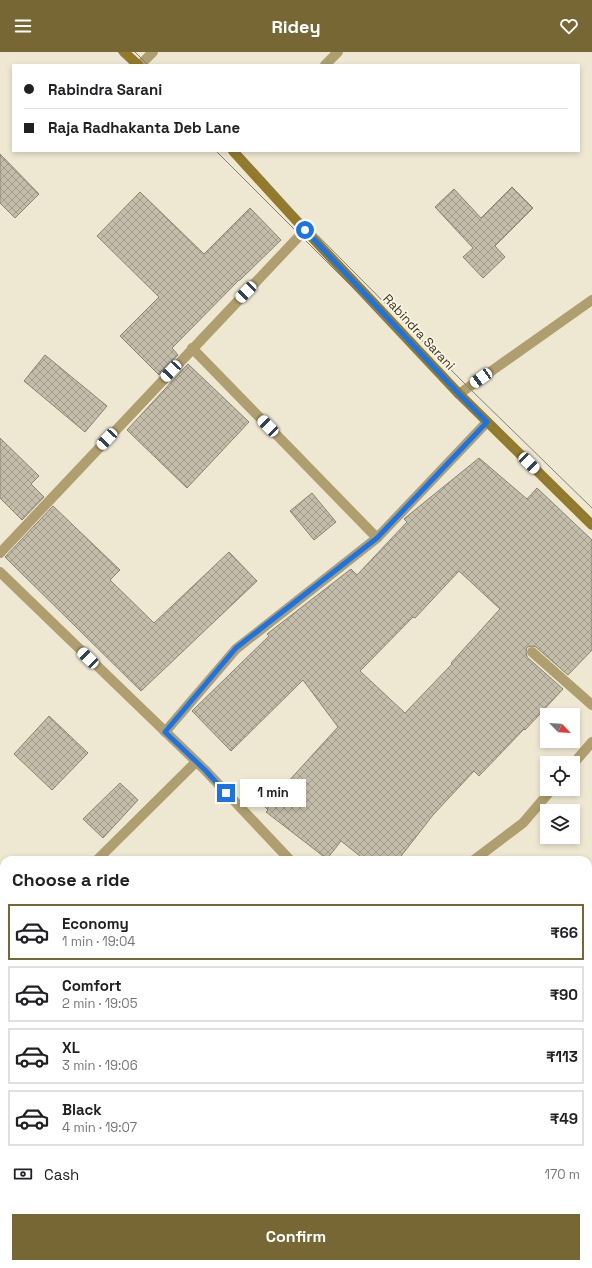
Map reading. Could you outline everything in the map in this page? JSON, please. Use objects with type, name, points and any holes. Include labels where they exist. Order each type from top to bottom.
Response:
[{"type":"main road","points":[[124,52],[137,64]]},
{"type":"main road","name":"Rabindra Sarani","points":[[238,152],[305,230],[459,394],[592,525]]},
{"type":"street","points":[[139,64],[153,52]]},
{"type":"street","points":[[326,64],[338,52]]},
{"type":"street","points":[[0,553],[305,230]]},
{"type":"street","points":[[459,394],[592,300]]},
{"type":"street","points":[[192,348],[377,538]]},
{"type":"street","points":[[165,732],[236,648],[377,538],[487,422]]},
{"type":"street","points":[[0,572],[196,762],[286,856]]},
{"type":"street","points":[[532,652],[592,705]]},
{"type":"street","points":[[580,756],[592,742]]},
{"type":"street","points":[[101,856],[196,762]]},
{"type":"street","points":[[479,856],[523,823],[546,796]]},
{"type":"building","points":[[0,154],[39,194],[15,218],[0,203]]},
{"type":"building","points":[[512,187],[533,208],[495,246],[505,257],[483,278],[463,257],[473,248],[435,207],[454,189],[481,218]]},
{"type":"building","points":[[140,192],[204,254],[250,208],[281,240],[172,348],[178,355],[159,375],[120,336],[159,297],[97,236]]},
{"type":"building","points":[[45,355],[107,406],[85,432],[24,381]]},
{"type":"building","points":[[188,364],[249,422],[187,488],[127,430]]},
{"type":"building","points":[[0,438],[39,476],[31,484],[44,497],[22,520],[0,498]]},
{"type":"building","points":[[479,458],[527,499],[537,488],[592,540],[592,650],[568,675],[536,647],[527,647],[527,657],[563,689],[545,708],[540,708],[540,714],[479,776],[474,771],[433,815],[401,856],[360,856],[341,841],[329,856],[323,856],[266,812],[268,810],[265,807],[338,727],[303,680],[231,751],[192,711],[269,636],[267,634],[351,569],[357,575],[407,522],[404,519]],"holes":[[[459,571],[500,609],[451,663],[452,664],[405,713],[360,671],[413,617],[415,618]]]},
{"type":"building","points":[[312,493],[336,522],[314,540],[290,511]]},
{"type":"building","points":[[53,506],[120,570],[110,580],[154,623],[229,552],[257,581],[141,691],[5,557]]},
{"type":"building","points":[[49,716],[88,753],[52,790],[14,754]]},
{"type":"building","points":[[120,783],[138,800],[103,838],[83,819]]},
{"type":"tram line","points":[[118,52],[130,64]]},
{"type":"tram line","points":[[135,52],[147,64]]},
{"type":"tram line","points":[[217,152],[592,525]]},
{"type":"tram line","points":[[235,152],[468,387],[592,508]]},
{"type":"route","points":[[226,793],[205,770],[165,732],[236,648],[377,538],[487,422],[305,230]]}]
